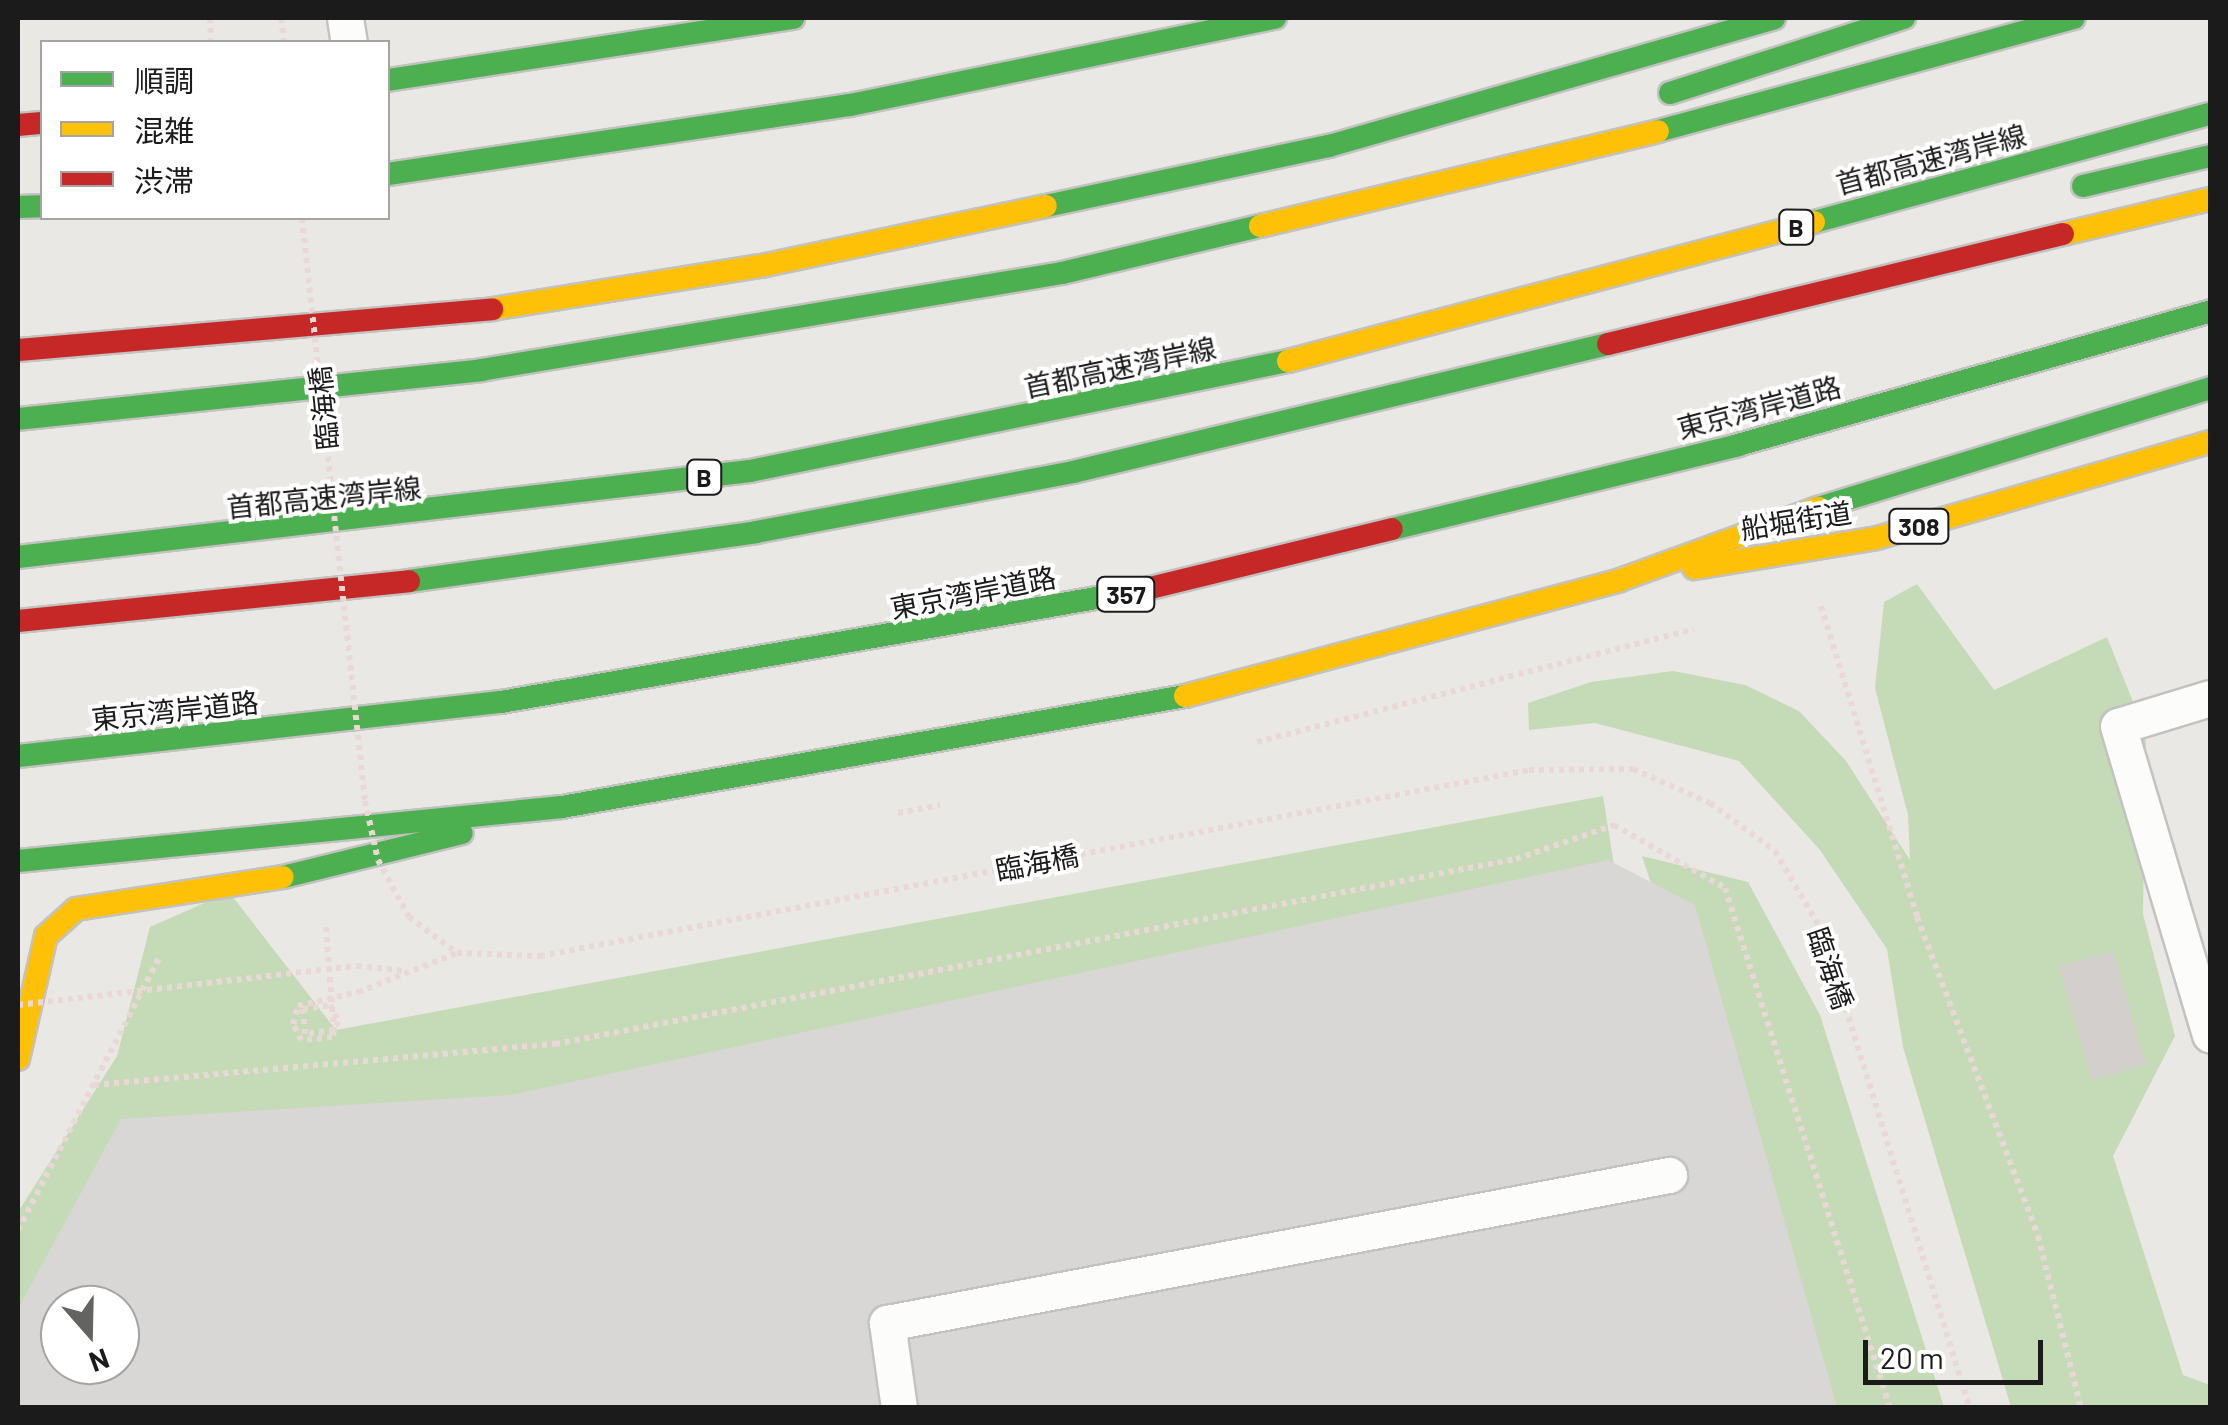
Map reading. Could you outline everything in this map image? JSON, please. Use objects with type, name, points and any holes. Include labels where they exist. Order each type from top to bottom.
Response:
[{"type":"main road","points":[[390,174],[850,105],[1275,18]]},
{"type":"main road","points":[[18,350],[472,312],[799,259],[1330,146],[1774,18]]},
{"type":"main road","points":[[1644,101],[1904,18]]},
{"type":"main road","points":[[18,419],[288,394],[770,328],[1347,208],[2074,18]]},
{"type":"main road","points":[[390,80],[783,19]]},
{"type":"main road","name":"首都高速湾岸線","points":[[18,557],[443,514],[750,471],[1382,340],[2210,114]]},
{"type":"main road","points":[[1347,208],[1588,119]]},
{"type":"main road","points":[[2056,192],[2210,156]]},
{"type":"main road","points":[[18,620],[444,577],[756,532],[1398,400],[2210,199]]},
{"type":"main road","points":[[1382,340],[1845,242]]},
{"type":"main road","name":"東京湾岸道路","points":[[18,756],[501,702],[1131,593],[1738,445],[2210,311]]},
{"type":"main road","points":[[575,326],[634,319],[770,328]]},
{"type":"main road","points":[[476,338],[516,333]]},
{"type":"main road","points":[[18,861],[562,806],[1163,702],[1620,580],[1868,490],[2210,388]]},
{"type":"main road","name":"船堀街道","points":[[1620,580],[1877,538],[2210,442]]},
{"type":"main road","points":[[18,1059],[46,936],[76,909],[312,873],[562,806]]},
{"type":"lane","points":[[2210,698],[2118,726],[2210,1035]]},
{"type":"lane","points":[[899,1408],[887,1323],[1669,1176]]},
{"type":"path","name":"臨海橋","points":[[302,220],[365,802],[378,860],[409,918],[457,953],[540,956],[1529,770],[1633,769],[1710,803],[1774,851],[1822,931],[1970,1408]]},
{"type":"path","points":[[1817,596],[1917,917],[2038,1236],[2081,1408]]},
{"type":"path","points":[[93,1085],[555,1044],[1516,860],[1614,825],[1726,888],[1890,1408]]},
{"type":"path","points":[[325,919],[337,1012],[334,1030],[319,1038],[298,1023],[303,1009],[330,1005],[338,1021],[332,1037],[319,1044],[301,1040],[293,1024],[298,1006],[314,998],[407,972],[457,953]]},
{"type":"path","points":[[18,1005],[357,966],[407,972]]},
{"type":"green space","points":[[1917,584],[1994,690],[2107,637],[2146,734],[2143,914],[2175,1036],[2113,1156],[2183,1375],[2210,1385],[2210,1407],[2011,1407],[1903,1047],[1887,949],[1820,850],[1739,761],[1595,723],[1529,730],[1528,703],[1591,682],[1673,671],[1745,685],[1799,711],[1846,761],[1910,860],[1908,815],[1875,688],[1884,602]]},
{"type":"green space","points":[[1603,796],[1626,941],[206,1407],[18,1407],[18,1212],[117,1056],[150,927],[229,892],[336,1030]]},
{"type":"green space","points":[[1642,856],[1748,882],[1820,1015],[1944,1407],[1823,1407]]},
{"type":"shaded area","points":[[1608,860],[1695,905],[1837,1407],[18,1408],[18,1309],[121,1119],[510,1095]]},
{"type":"building","points":[[2113,951],[2146,1064],[2092,1080],[2059,966]]},
{"type":"traffic: fast","points":[[390,80],[793,18]]},
{"type":"traffic: fast","points":[[390,174],[850,105],[1275,18]]},
{"type":"traffic: fast","points":[[1046,206],[1329,146],[1774,18]]},
{"type":"traffic: fast","points":[[1670,93],[1904,18]]},
{"type":"traffic: fast","points":[[1658,131],[2074,18]]},
{"type":"traffic: fast","points":[[1814,222],[2210,114]]},
{"type":"traffic: fast","points":[[2083,186],[2210,156]]},
{"type":"traffic: fast","points":[[18,207],[40,206]]},
{"type":"traffic: fast","points":[[18,419],[481,370],[1062,273],[1260,226]]},
{"type":"traffic: fast","points":[[1392,529],[1738,445],[2210,311]]},
{"type":"traffic: fast","points":[[409,581],[756,532],[1073,472],[1608,344]]},
{"type":"traffic: fast","points":[[18,557],[750,471],[1288,361]]},
{"type":"traffic: fast","points":[[1818,508],[2210,388]]},
{"type":"traffic: fast","points":[[18,756],[501,702],[1142,590]]},
{"type":"traffic: fast","points":[[18,861],[562,807],[1185,696]]},
{"type":"traffic: fast","points":[[283,877],[462,833]]},
{"type":"traffic: slow","points":[[1260,226],[1658,131]]},
{"type":"traffic: slow","points":[[2063,234],[2210,199]]},
{"type":"traffic: slow","points":[[492,309],[761,266],[1046,206]]},
{"type":"traffic: slow","points":[[1288,361],[1814,222]]},
{"type":"traffic: slow","points":[[1694,568],[1877,538],[2210,442]]},
{"type":"traffic: slow","points":[[1185,696],[1620,580],[1818,508]]},
{"type":"traffic: slow","points":[[18,1059],[46,936],[76,909],[283,877]]},
{"type":"traffic: jam","points":[[18,125],[40,123]]},
{"type":"traffic: jam","points":[[1608,344],[2063,234]]},
{"type":"traffic: jam","points":[[18,350],[492,309]]},
{"type":"traffic: jam","points":[[1142,590],[1392,529]]},
{"type":"traffic: jam","points":[[18,621],[409,581]]}]
